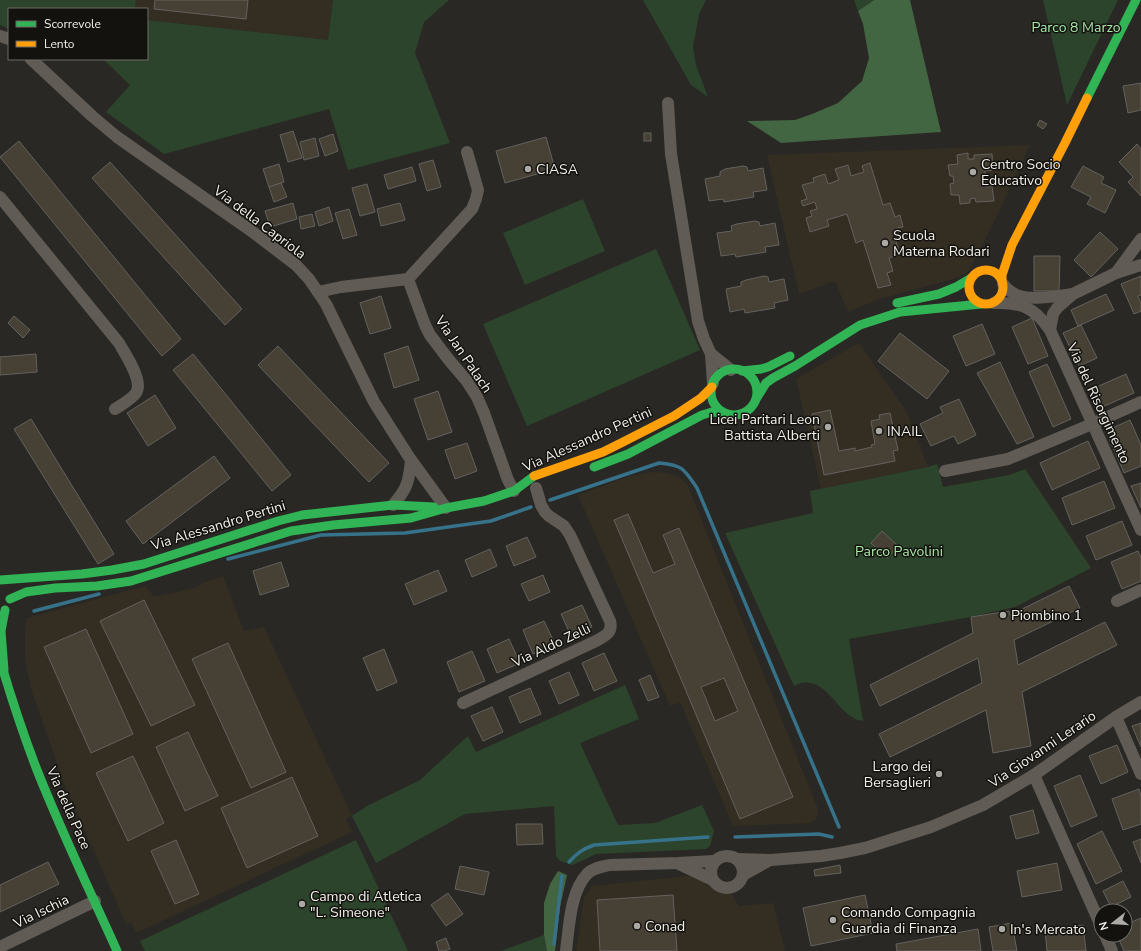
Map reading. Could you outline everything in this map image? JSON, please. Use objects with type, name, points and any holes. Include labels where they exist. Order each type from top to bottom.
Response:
[{"type":"street","points":[[994,303],[998,300],[1003,290],[1002,275],[1012,245],[1065,143],[1136,0]]},
{"type":"street","name":"Via della Capriola","points":[[32,60],[92,116],[117,137],[250,230],[296,265],[309,279],[326,304],[374,402],[411,460],[446,508]]},
{"type":"street","points":[[668,103],[671,154],[698,321],[711,354],[712,399],[718,409],[723,413],[732,416],[741,415],[749,410],[766,383],[773,378],[860,325],[900,312],[950,306],[1013,303],[1028,308],[1043,320],[1050,330]]},
{"type":"street","points":[[318,292],[341,287],[408,279],[472,209],[478,190],[468,152]]},
{"type":"street","points":[[0,197],[119,343],[126,355],[135,373],[138,387],[135,394],[115,409]]},
{"type":"street","points":[[1116,273],[1141,239]]},
{"type":"street","points":[[888,305],[939,294],[956,287],[971,278],[1012,245]]},
{"type":"street","points":[[1050,330],[1053,314],[1057,308],[1073,294],[1116,273],[1141,264]]},
{"type":"street","points":[[981,270],[992,271],[1010,292],[1020,296],[1036,298],[1073,294]]},
{"type":"street","points":[[971,278],[968,288],[969,293],[976,302],[981,304]]},
{"type":"street","name":"Via Jan Palach","points":[[408,279],[430,335],[466,380],[477,397],[487,420],[506,476],[514,491]]},
{"type":"street","points":[[847,322],[866,313]]},
{"type":"street","name":"Via del Risorgimento","points":[[1050,330],[1141,530]]},
{"type":"street","points":[[712,385],[720,374],[736,370],[768,367],[800,351]]},
{"type":"street","points":[[711,354],[736,370],[749,375],[754,381],[757,392],[756,400]]},
{"type":"street","name":"Via Alessandro Pertini","points":[[514,491],[532,477],[603,452],[674,416],[701,398],[712,385]]},
{"type":"street","points":[[945,471],[1008,459],[1141,402]]},
{"type":"street","name":"Via Alessandro Pertini","points":[[585,470],[628,454],[708,412],[723,413]]},
{"type":"street","points":[[393,506],[408,484],[411,460]]},
{"type":"street","name":"Via Alessandro Pertini","points":[[10,600],[26,592],[55,588],[108,585],[131,581],[291,531],[333,525],[412,518],[446,508],[484,501],[514,491],[539,487]]},
{"type":"street","name":"Via Aldo Zelli","points":[[463,703],[606,636],[611,628],[610,621],[570,535],[564,526],[545,512],[542,505],[539,487]]},
{"type":"street","name":"Via Alessandro Pertini","points":[[0,580],[82,574],[112,570],[157,560],[252,529],[302,515],[393,506],[446,508]]},
{"type":"street","points":[[0,580],[8,588],[10,600]]},
{"type":"street","points":[[1116,601],[1141,590]]},
{"type":"street","name":"Via della Pace","points":[[4,673],[1,631],[2,612],[10,600]]},
{"type":"street","name":"Via della Pace","points":[[0,660],[22,731],[37,771],[94,901],[118,951]]},
{"type":"street","name":"Via Giovanni Lerario","points":[[737,859],[771,860],[840,853],[890,841],[931,827],[983,805],[1034,775],[1116,717],[1141,702]]},
{"type":"street","points":[[1116,717],[1141,774]]},
{"type":"street","points":[[1034,775],[1093,908]]},
{"type":"street","points":[[566,951],[573,902],[581,883],[594,869],[610,865],[678,864],[714,861],[726,855],[734,856],[741,863],[743,875],[738,884],[731,888],[722,887],[713,880],[678,864]]},
{"type":"street","name":"Via Giovanni Lerario","points":[[743,875],[771,860]]},
{"type":"street","points":[[713,880],[711,870],[714,861]]},
{"type":"street","name":"Via Ischia","points":[[0,947],[94,901]]},
{"type":"shaded area","points":[[136,0],[333,0],[328,40],[148,20],[148,8],[135,8]]},
{"type":"shaded area","name":"Scuola Materna Rodari","points":[[1030,145],[996,218],[970,269],[965,274],[953,279],[880,299],[848,312],[835,281],[799,294],[767,155]]},
{"type":"shaded area","points":[[859,343],[906,411],[928,467],[821,489],[796,379]]},
{"type":"shaded area","points":[[653,472],[668,473],[680,478],[687,484],[818,809],[817,818],[811,823],[733,826],[680,702],[670,706],[578,495],[628,477]]},
{"type":"shaded area","points":[[223,576],[244,631],[264,627],[352,816],[346,819],[352,832],[136,933],[131,922],[126,924],[64,783],[31,689],[25,661],[25,627],[27,618],[145,586],[154,597],[195,588],[203,583]]},
{"type":"shaded area","points":[[696,875],[712,885],[731,893],[739,906],[773,903],[785,951],[576,951],[584,898],[592,886]]},
{"type":"green space","points":[[0,0],[136,0],[135,8],[8,8],[8,29],[0,25]]},
{"type":"green space","points":[[333,0],[449,0],[424,22],[415,53],[450,143],[348,170],[329,109],[164,154],[106,112],[130,85],[104,60],[148,60],[148,20],[328,40]]},
{"type":"green space","points":[[643,0],[706,0],[699,14],[693,47],[696,65],[708,97],[691,85]]},
{"type":"green space","points":[[854,0],[874,0],[858,11]]},
{"type":"green space","points":[[874,0],[910,0],[941,132],[781,143],[747,121],[795,120],[838,103],[862,81],[869,58],[863,24],[858,11]]},
{"type":"green space","name":"Parco 8 Marzo","points":[[1043,0],[1118,0],[1067,105]]},
{"type":"green space","points":[[583,199],[605,251],[525,285],[503,233]]},
{"type":"green space","points":[[656,249],[700,350],[527,426],[483,324]]},
{"type":"green space","name":"Parco Pavolini","points":[[937,464],[943,487],[1009,475],[1025,469],[1091,568],[1015,607],[965,618],[849,639],[863,721],[854,718],[846,712],[831,696],[815,684],[805,683],[794,686],[725,533],[813,513],[810,491]]},
{"type":"green space","points":[[625,685],[639,719],[580,743],[618,825],[655,823],[702,805],[714,831],[710,846],[706,849],[596,854],[573,865],[560,861],[556,856],[554,806],[465,814],[376,863],[352,816],[367,806],[420,780],[468,736],[476,752]]},
{"type":"green space","name":"Campo di Atletica \"L. Simeone\"","points":[[356,840],[408,951],[145,951],[140,941]]},
{"type":"green space","points":[[558,871],[567,875],[560,907],[555,951],[547,951],[544,935],[544,903],[550,884]]},
{"type":"green space","points":[[544,935],[547,951],[501,951]]},
{"type":"building","points":[[155,0],[248,0],[246,19],[154,9]]},
{"type":"building","points":[[1141,83],[1141,110],[1128,113],[1123,86]]},
{"type":"building","points":[[1040,120],[1047,124],[1043,129],[1037,125]]},
{"type":"building","points":[[293,131],[302,158],[288,162],[280,135]]},
{"type":"building","points":[[644,133],[651,133],[651,141],[644,141]]},
{"type":"building","points":[[333,134],[338,151],[325,156],[319,139]]},
{"type":"building","points":[[546,137],[555,169],[505,183],[496,151]]},
{"type":"building","points":[[315,138],[319,156],[304,160],[300,142]]},
{"type":"building","points":[[19,141],[181,339],[162,356],[0,157]]},
{"type":"building","points":[[1137,144],[1141,149],[1141,196],[1128,182],[1133,177],[1119,162]]},
{"type":"building","points":[[968,153],[968,159],[974,159],[974,155],[992,154],[993,170],[985,171],[986,187],[992,186],[994,201],[976,202],[975,198],[970,199],[970,203],[960,204],[959,195],[951,195],[950,184],[954,183],[953,176],[950,176],[948,165],[958,164],[957,155]]},
{"type":"building","points":[[433,160],[441,187],[427,191],[419,164]]},
{"type":"building","points":[[110,162],[242,309],[225,325],[92,178]]},
{"type":"building","points":[[870,163],[883,205],[890,203],[895,217],[900,215],[903,227],[897,228],[901,240],[896,241],[900,254],[889,258],[893,271],[887,273],[891,285],[878,288],[863,240],[856,243],[847,214],[827,220],[829,226],[810,232],[806,218],[812,216],[810,211],[817,209],[815,202],[803,206],[801,201],[807,199],[802,185],[814,182],[813,178],[825,174],[828,184],[839,180],[835,169],[848,165],[851,176],[864,172],[862,166]]},
{"type":"building","points":[[279,164],[284,182],[269,187],[263,169]]},
{"type":"building","points":[[743,166],[747,167],[748,171],[763,168],[767,190],[753,192],[754,197],[724,202],[723,199],[709,201],[705,179],[720,176],[720,172],[725,169]]},
{"type":"building","points":[[1083,166],[1104,177],[1101,183],[1116,190],[1105,213],[1087,204],[1091,197],[1071,187]]},
{"type":"building","points":[[412,167],[416,181],[388,189],[384,175]]},
{"type":"building","points":[[281,183],[287,197],[274,202],[269,187]]},
{"type":"building","points":[[367,184],[375,212],[360,216],[352,188]]},
{"type":"building","points":[[293,203],[297,219],[270,227],[265,211]]},
{"type":"building","points":[[400,203],[405,220],[381,226],[377,209]]},
{"type":"building","points":[[329,207],[333,221],[319,226],[315,212]]},
{"type":"building","points":[[349,209],[357,235],[343,239],[335,213]]},
{"type":"building","points":[[312,214],[315,226],[301,229],[299,217]]},
{"type":"building","points":[[755,221],[759,222],[760,226],[775,223],[779,245],[765,247],[766,252],[736,257],[735,254],[721,256],[717,233],[732,231],[731,226]]},
{"type":"building","points":[[1100,232],[1118,249],[1091,277],[1074,260]]},
{"type":"building","points":[[1034,256],[1060,256],[1059,291],[1034,291]]},
{"type":"building","points":[[764,276],[768,277],[769,282],[784,279],[788,300],[774,303],[775,308],[745,313],[744,309],[730,312],[726,289],[741,286],[741,282],[746,280]]},
{"type":"building","points":[[1141,276],[1141,295],[1138,296],[1141,303],[1141,311],[1134,314],[1121,284]]},
{"type":"building","points":[[1106,294],[1114,310],[1078,326],[1071,310]]},
{"type":"building","points":[[381,296],[391,328],[370,334],[360,303]]},
{"type":"building","points":[[14,316],[30,330],[23,338],[8,323]]},
{"type":"building","points":[[1032,318],[1048,356],[1028,364],[1012,327]]},
{"type":"building","points":[[982,324],[995,354],[966,366],[953,336]]},
{"type":"building","points":[[1081,325],[1097,358],[1079,366],[1063,333]]},
{"type":"building","points":[[900,333],[949,371],[927,399],[878,361]]},
{"type":"building","points":[[278,346],[389,463],[369,482],[258,365]]},
{"type":"building","points":[[408,346],[419,380],[394,388],[384,354]]},
{"type":"building","points":[[36,354],[37,372],[0,375],[0,357]]},
{"type":"building","points":[[193,354],[291,475],[272,491],[173,370]]},
{"type":"building","points":[[1000,362],[1034,437],[1017,444],[977,373]]},
{"type":"building","points":[[1047,364],[1071,419],[1053,427],[1029,372]]},
{"type":"building","points":[[1126,374],[1134,393],[1100,408],[1092,389]]},
{"type":"building","points":[[438,391],[452,432],[428,440],[414,399]]},
{"type":"building","points":[[155,395],[176,428],[148,446],[127,413]]},
{"type":"building","points":[[959,399],[976,435],[958,444],[954,436],[931,446],[920,424],[943,413],[940,407]]},
{"type":"building","points":[[830,410],[839,451],[855,448],[855,451],[872,447],[871,445],[875,444],[871,421],[880,419],[879,415],[890,413],[898,450],[893,451],[895,461],[824,475],[812,414]]},
{"type":"building","points":[[31,419],[114,554],[98,564],[14,429]]},
{"type":"building","points":[[1130,420],[1141,445],[1141,466],[1124,473],[1106,431]]},
{"type":"building","points":[[1088,441],[1100,468],[1052,490],[1040,463]]},
{"type":"building","points":[[467,443],[477,471],[455,479],[445,450]]},
{"type":"building","points":[[214,456],[230,478],[143,544],[126,521]]},
{"type":"building","points":[[1104,481],[1115,508],[1072,525],[1062,498]]},
{"type":"building","points":[[1141,483],[1141,508],[1131,486]]},
{"type":"building","points":[[628,514],[653,573],[675,564],[663,535],[679,528],[793,797],[740,819],[614,520]],"holes":[[[724,678],[738,711],[715,721],[701,687]]]},
{"type":"building","points":[[1122,521],[1132,545],[1096,560],[1086,536]]},
{"type":"building","points":[[882,531],[898,546],[887,558],[871,543]]},
{"type":"building","points":[[527,537],[536,557],[514,566],[506,546]]},
{"type":"building","points":[[490,549],[497,566],[472,577],[465,560]]},
{"type":"building","points":[[1138,551],[1141,558],[1141,581],[1122,589],[1111,562]]},
{"type":"building","points":[[281,562],[289,586],[260,595],[253,571]]},
{"type":"building","points":[[438,570],[447,591],[414,605],[405,584]]},
{"type":"building","points":[[543,575],[550,592],[529,601],[521,584]]},
{"type":"building","points":[[1069,586],[1080,608],[1014,640],[1018,665],[1105,622],[1117,645],[1022,692],[1031,746],[993,753],[986,710],[890,757],[879,734],[982,683],[978,658],[880,706],[870,685],[973,633],[971,617],[1009,611],[1010,615]]},
{"type":"building","points":[[144,600],[195,705],[151,726],[100,621]]},
{"type":"building","points":[[582,605],[592,627],[571,636],[561,614]]},
{"type":"building","points":[[544,621],[555,644],[533,654],[523,630]]},
{"type":"building","points":[[86,629],[133,734],[91,753],[44,647]]},
{"type":"building","points":[[509,639],[520,663],[497,673],[487,649]]},
{"type":"building","points":[[228,643],[286,772],[251,788],[192,659]]},
{"type":"building","points":[[384,649],[397,682],[377,691],[363,658]]},
{"type":"building","points":[[472,651],[485,681],[459,692],[447,662]]},
{"type":"building","points":[[604,653],[617,681],[594,691],[582,663]]},
{"type":"building","points":[[569,672],[579,695],[559,704],[549,681]]},
{"type":"building","points":[[650,675],[659,697],[648,701],[639,680]]},
{"type":"building","points":[[530,688],[541,714],[520,723],[509,697]]},
{"type":"building","points":[[492,707],[503,732],[483,741],[471,716]]},
{"type":"building","points":[[1141,723],[1141,747],[1132,726]]},
{"type":"building","points":[[188,732],[218,796],[185,811],[156,747]]},
{"type":"building","points":[[1117,745],[1128,772],[1101,784],[1089,756]]},
{"type":"building","points":[[133,756],[164,823],[128,841],[96,773]]},
{"type":"building","points":[[1080,775],[1097,816],[1071,827],[1054,786]]},
{"type":"building","points":[[292,777],[318,836],[247,868],[221,808]]},
{"type":"building","points":[[1139,789],[1141,796],[1141,824],[1123,830],[1112,799]]},
{"type":"building","points":[[1033,810],[1039,833],[1016,839],[1010,816]]},
{"type":"building","points":[[516,824],[542,824],[543,844],[517,845]]},
{"type":"building","points":[[1102,831],[1122,871],[1096,884],[1077,844]]},
{"type":"building","points":[[1141,839],[1141,863],[1133,842]]},
{"type":"building","points":[[176,840],[199,894],[175,904],[151,851]]},
{"type":"building","points":[[48,862],[59,884],[0,912],[0,885]]},
{"type":"building","points":[[1057,863],[1062,890],[1022,897],[1017,871]]},
{"type":"building","points":[[840,865],[841,873],[815,876],[814,870]]},
{"type":"building","points":[[460,866],[489,872],[484,895],[455,889]]},
{"type":"building","points":[[1123,881],[1131,897],[1119,903],[1109,903],[1103,891]]},
{"type":"building","points":[[448,893],[463,914],[446,926],[431,905]]},
{"type":"building","name":"Conad","points":[[673,895],[677,951],[600,951],[597,900]]},
{"type":"building","points":[[865,895],[873,933],[811,946],[803,908]]},
{"type":"building","points":[[1141,918],[1141,951],[1124,951],[1120,943],[1133,943],[1133,922]]},
{"type":"building","points":[[1012,923],[1017,951],[993,951],[989,927]]},
{"type":"building","points":[[1083,925],[1086,951],[1047,951],[1045,930]]},
{"type":"building","points":[[978,929],[981,951],[897,951],[896,944]]},
{"type":"building","points":[[446,938],[450,949],[439,951],[436,942]]},
{"type":"waterway","points":[[550,500],[659,463],[673,465],[686,472],[697,488],[839,827]]},
{"type":"waterway","points":[[228,559],[321,535],[405,533],[491,521],[531,507]]},
{"type":"waterway","points":[[34,611],[99,594]]},
{"type":"waterway","points":[[735,837],[819,834],[832,837]]},
{"type":"waterway","points":[[569,862],[580,852],[594,845],[708,837]]},
{"type":"waterway","points":[[554,944],[562,876]]},
{"type":"traffic: fast","points":[[1087,98],[1136,0]]},
{"type":"traffic: fast","points":[[897,303],[939,294],[956,287],[971,278]]},
{"type":"traffic: fast","points":[[756,399],[766,383],[773,378],[860,325],[900,312],[981,304]]},
{"type":"traffic: fast","points":[[742,371],[768,367],[790,356]]},
{"type":"traffic: fast","points":[[734,369],[747,373],[753,379],[757,392],[753,405],[747,411],[734,415],[721,411],[715,405],[711,392],[715,379],[721,373],[734,369]]},
{"type":"traffic: fast","points":[[594,467],[628,454],[702,415],[712,412],[723,413]]},
{"type":"traffic: fast","points":[[10,599],[26,592],[55,588],[97,586],[131,581],[291,531],[333,525],[411,518],[446,508],[484,501],[514,491],[534,476]]},
{"type":"traffic: fast","points":[[0,580],[82,574],[144,564],[278,521],[302,515],[393,505],[434,507]]},
{"type":"traffic: fast","points":[[4,670],[1,631],[5,610]]},
{"type":"traffic: fast","points":[[0,660],[17,715],[46,793],[117,951]]},
{"type":"traffic: slow","points":[[1002,280],[1002,275],[1012,245],[1087,98]]},
{"type":"traffic: slow","points":[[983,270],[989,270],[993,271],[1000,277],[1003,287],[1002,294],[996,301],[989,304],[983,304],[979,303],[972,297],[969,290],[969,284],[970,280],[976,273],[983,270]]},
{"type":"traffic: slow","points":[[534,476],[603,452],[674,416],[701,398],[712,387]]},
{"type":"place","name":"CIASA","points":[[528,169]]},
{"type":"place","name":"Centro Socio Educativo","points":[[973,172]]},
{"type":"place","name":"Scuola Materna Rodari","points":[[885,243]]},
{"type":"place","name":"Licei Paritari Leon Battista Alberti","points":[[828,427]]},
{"type":"place","name":"INAIL","points":[[879,431]]},
{"type":"place","name":"Piombino 1","points":[[1003,615]]},
{"type":"place","name":"Largo dei Bersaglieri","points":[[939,774]]},
{"type":"place","name":"Campo di Atletica \"L. Simeone\"","points":[[302,904]]},
{"type":"place","name":"Comando Compagnia Guardia di Finanza","points":[[833,920]]},
{"type":"place","name":"Conad","points":[[637,926]]},
{"type":"place","name":"In's Mercato","points":[[1002,929]]}]
